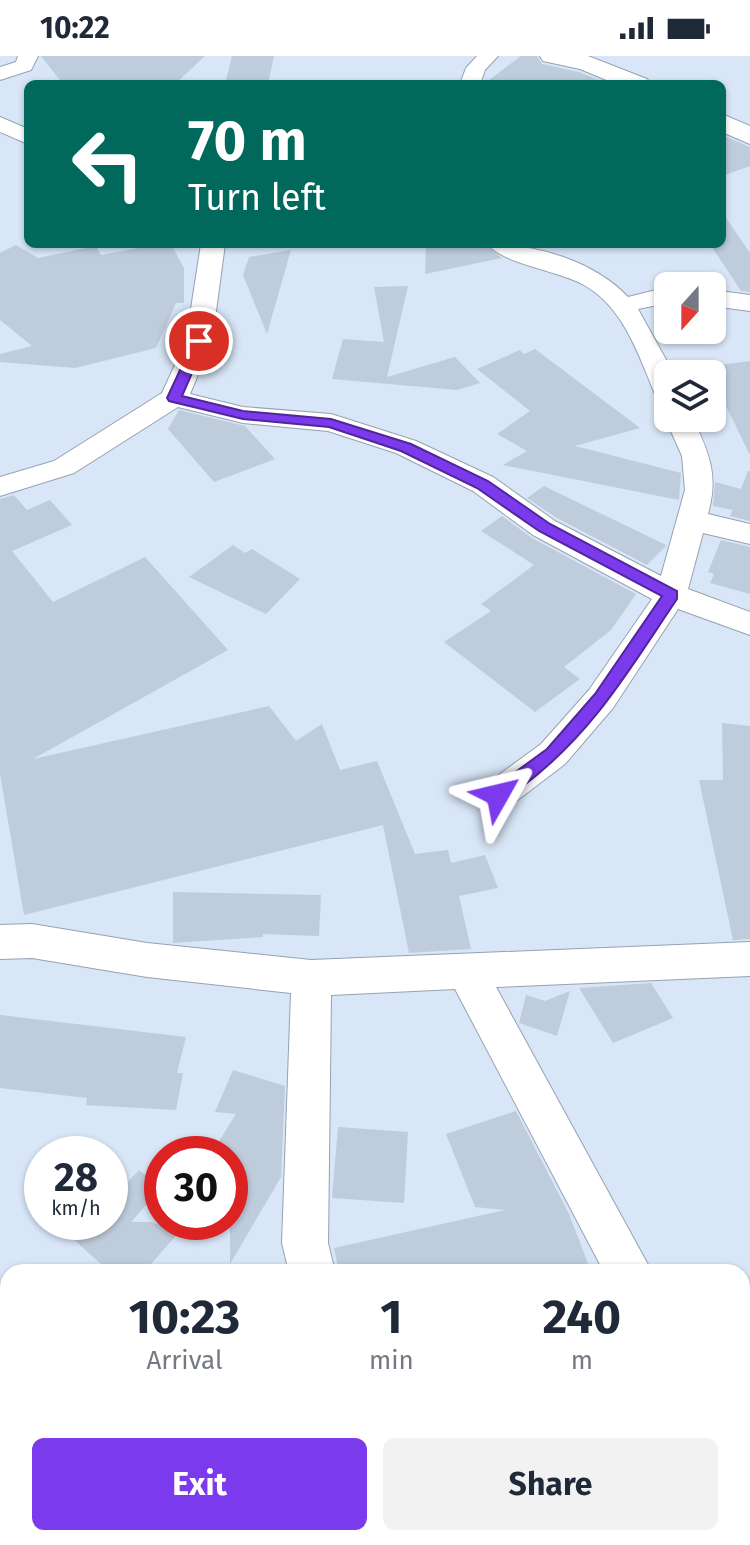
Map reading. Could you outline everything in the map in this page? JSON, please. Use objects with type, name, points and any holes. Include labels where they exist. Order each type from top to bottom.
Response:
[{"type":"street","points":[[0,74],[24,66],[28,56]]},
{"type":"street","points":[[472,80],[476,68],[488,56]]},
{"type":"street","points":[[552,56],[591,60],[630,80]]},
{"type":"street","points":[[0,123],[24,136]]},
{"type":"street","points":[[726,124],[750,136]]},
{"type":"street","points":[[0,487],[64,467],[174,398],[199,341],[212,248]]},
{"type":"street","points":[[511,248],[579,272],[604,285],[625,305],[654,364]]},
{"type":"street","points":[[625,305],[654,298]]},
{"type":"street","points":[[726,300],[750,303]]},
{"type":"street","points":[[174,398],[243,415],[331,423],[406,447],[483,484],[544,528],[671,595],[750,624]]},
{"type":"street","points":[[498,795],[553,754],[601,699],[671,595],[700,490],[700,473],[684,432]]},
{"type":"street","points":[[691,520],[750,534]]},
{"type":"street","points":[[0,942],[32,941],[147,960],[311,978],[750,959]]},
{"type":"street","points":[[466,972],[625,1264]]},
{"type":"street","points":[[310,1264],[305,1243],[311,978]]},
{"type":"building","points":[[41,56],[205,56],[179,80],[60,80]]},
{"type":"building","points":[[232,56],[274,56],[269,80],[226,80]]},
{"type":"building","points":[[521,56],[537,56],[542,64],[579,72],[598,80],[489,80]]},
{"type":"building","points":[[726,137],[750,147],[750,166],[726,175]]},
{"type":"building","points":[[726,218],[750,253],[750,292],[741,291],[713,248],[726,248]]},
{"type":"building","points":[[16,245],[38,258],[86,248],[97,248],[101,255],[139,248],[173,248],[184,268],[184,303],[176,303],[156,348],[75,368],[0,362],[0,354],[32,346],[0,320],[0,253]]},
{"type":"building","points":[[426,248],[490,248],[502,258],[425,274]]},
{"type":"building","points":[[291,250],[267,334],[243,275],[249,257]]},
{"type":"building","points":[[408,286],[387,377],[455,357],[480,383],[457,390],[332,379],[343,339],[384,342],[374,287]]},
{"type":"building","points":[[535,349],[640,428],[575,446],[681,473],[679,500],[503,465],[527,451],[497,434],[530,411],[477,369],[520,350],[524,354]]},
{"type":"building","points":[[750,361],[750,455],[726,406],[726,364]]},
{"type":"building","points":[[179,410],[245,426],[275,459],[214,482],[168,429]]},
{"type":"building","points":[[748,471],[750,521],[730,516],[733,510],[713,506],[715,482],[741,489]]},
{"type":"building","points":[[544,486],[666,546],[647,565],[557,518],[527,498]]},
{"type":"building","points":[[14,495],[27,510],[50,500],[72,525],[12,551],[53,602],[145,557],[228,650],[33,759],[269,706],[296,741],[322,724],[340,770],[377,761],[415,854],[448,850],[451,863],[485,855],[498,888],[459,896],[471,949],[409,953],[383,825],[24,915],[0,774],[0,499]]},
{"type":"building","points":[[502,516],[532,538],[636,594],[611,630],[564,667],[580,679],[535,712],[444,642],[491,611],[481,604],[534,565],[481,531]]},
{"type":"building","points":[[721,540],[750,547],[750,594],[710,583],[714,574],[708,572]]},
{"type":"building","points":[[233,545],[245,553],[252,549],[300,579],[266,614],[189,577]]},
{"type":"building","points":[[722,723],[750,726],[750,939],[733,940],[699,780],[723,780]]},
{"type":"building","points":[[173,892],[321,895],[319,936],[263,934],[263,937],[173,943]]},
{"type":"building","points":[[651,983],[673,1018],[613,1043],[579,988]]},
{"type":"building","points":[[570,991],[557,1036],[519,1023],[526,995],[545,1001]]},
{"type":"building","points":[[0,1015],[186,1037],[177,1073],[183,1073],[176,1110],[86,1105],[87,1098],[0,1088]]},
{"type":"building","points":[[233,1070],[285,1086],[281,1177],[248,1233],[248,1136],[222,1136],[236,1114],[215,1112]]},
{"type":"building","points":[[516,1111],[569,1214],[588,1264],[337,1264],[334,1248],[505,1210],[475,1207],[446,1134]]},
{"type":"building","points":[[338,1127],[408,1132],[404,1203],[332,1198]]},
{"type":"building","points":[[139,1170],[144,1174],[144,1207],[131,1222],[144,1222],[144,1240],[172,1240],[151,1264],[101,1264],[74,1240],[128,1240],[128,1182]]},
{"type":"building","points":[[230,1240],[244,1240],[230,1264]]},
{"type":"route","points":[[199,341],[174,398],[243,415],[331,423],[406,447],[483,484],[544,528],[671,595],[601,699],[553,754],[498,795]]}]
